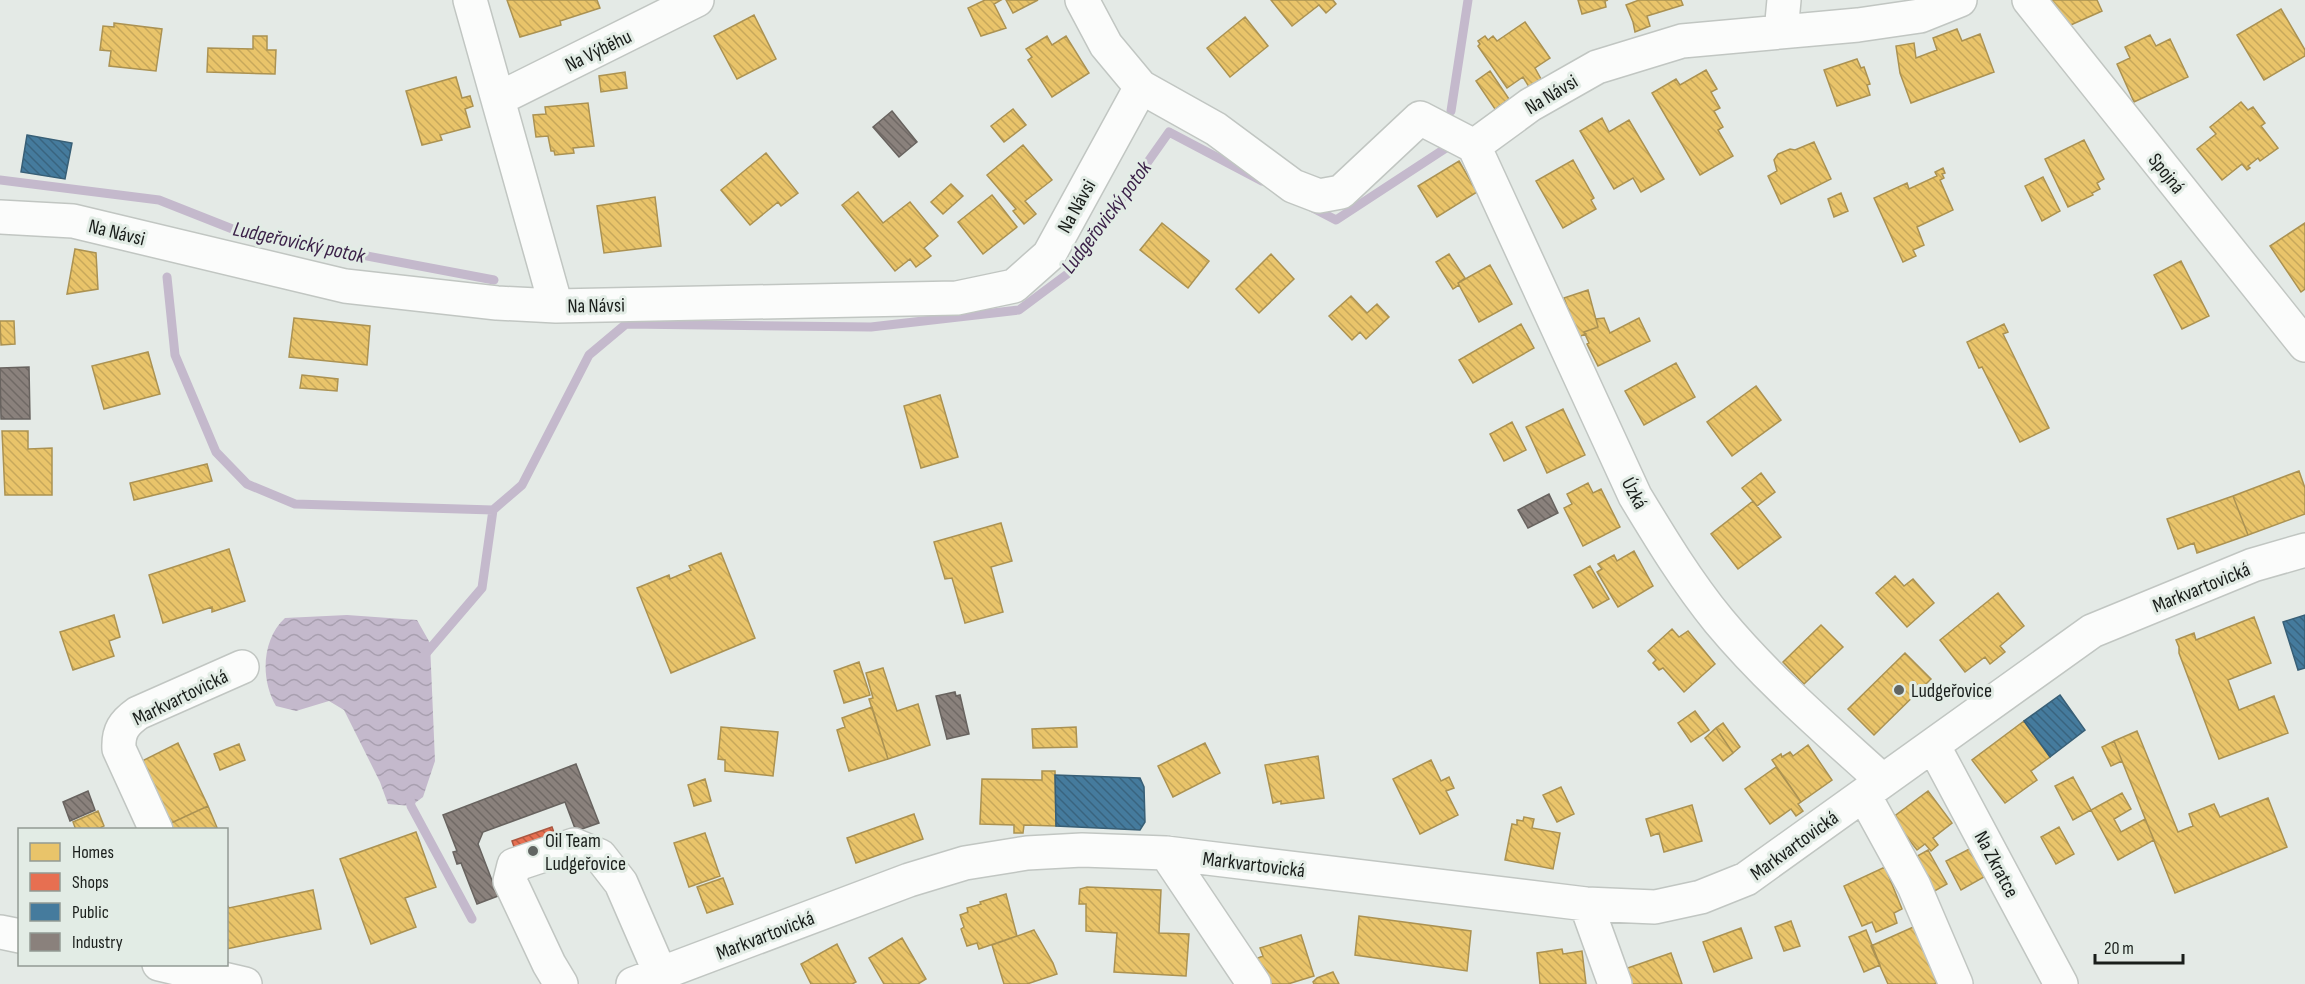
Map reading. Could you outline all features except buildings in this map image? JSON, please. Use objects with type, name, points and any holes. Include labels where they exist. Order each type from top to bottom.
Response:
[{"type":"street","points":[[470,0],[556,306]]},
{"type":"street","name":"Na Výběhu","points":[[498,99],[698,0]]},
{"type":"street","points":[[1082,0],[1106,45],[1142,87],[1216,129],[1293,186],[1319,196],[1341,192],[1420,118],[1474,146]]},
{"type":"street","points":[[1781,32],[1785,0]]},
{"type":"street","name":"Na Návsi","points":[[1474,146],[1530,105],[1597,67],[1682,41],[1858,25],[1920,16],[1960,0]]},
{"type":"street","name":"Spojná","points":[[2029,0],[2305,345]]},
{"type":"street","name":"Na Návsi","points":[[0,217],[73,222],[345,286],[497,303],[556,306],[957,298],[1014,286],[1049,255],[1142,87]]},
{"type":"street","name":"Úzká","points":[[1474,146],[1635,496],[1664,544],[1690,584],[1720,622],[1874,788]]},
{"type":"street","name":"Markvartovická","points":[[647,980],[909,880],[965,863],[1027,853],[1082,850],[1166,853],[1586,904],[1654,907],[1701,897],[1746,879],[2092,631],[2253,565],[2305,550]]},
{"type":"street","name":"Markvartovická","points":[[155,828],[119,749],[118,737],[122,728],[138,713],[242,667]]},
{"type":"street","name":"Na Zkratce","points":[[1933,745],[2061,984]]},
{"type":"street","points":[[1874,788],[1956,984]]},
{"type":"street","points":[[561,984],[549,964],[510,881],[514,865],[574,845],[600,856],[621,883],[647,980]]},
{"type":"street","points":[[1166,853],[1254,984]]},
{"type":"street","points":[[1586,904],[1615,984]]},
{"type":"street","points":[[0,932],[18,936]]},
{"type":"street","points":[[173,966],[208,971],[245,984]]},
{"type":"water","points":[[347,615],[417,620],[430,643],[435,761],[423,797],[411,806],[388,804],[380,782],[344,710],[329,701],[296,711],[276,706],[267,684],[268,648],[277,627],[285,618]]},
{"type":"waterway","name":"Ludgeřovický potok","points":[[1451,111],[1468,0]]},
{"type":"waterway","name":"Ludgeřovický potok","points":[[422,658],[482,588],[493,510],[522,485],[589,355],[626,324],[871,327],[1019,310],[1070,272],[1169,132],[1262,181]]},
{"type":"waterway","name":"Ludgeřovický potok","points":[[1311,207],[1336,220],[1446,148]]},
{"type":"waterway","name":"Ludgeřovický potok","points":[[0,180],[159,200],[240,232],[494,280]]},
{"type":"waterway","points":[[167,277],[175,355],[216,452],[247,484],[295,504],[493,510]]},
{"type":"waterway","points":[[410,797],[411,806],[472,919]]},
{"type":"place","name":"Ludgeřovice","points":[[1899,690]]},
{"type":"place","name":"Oil Team Ludgeřovice","points":[[533,851]]}]
